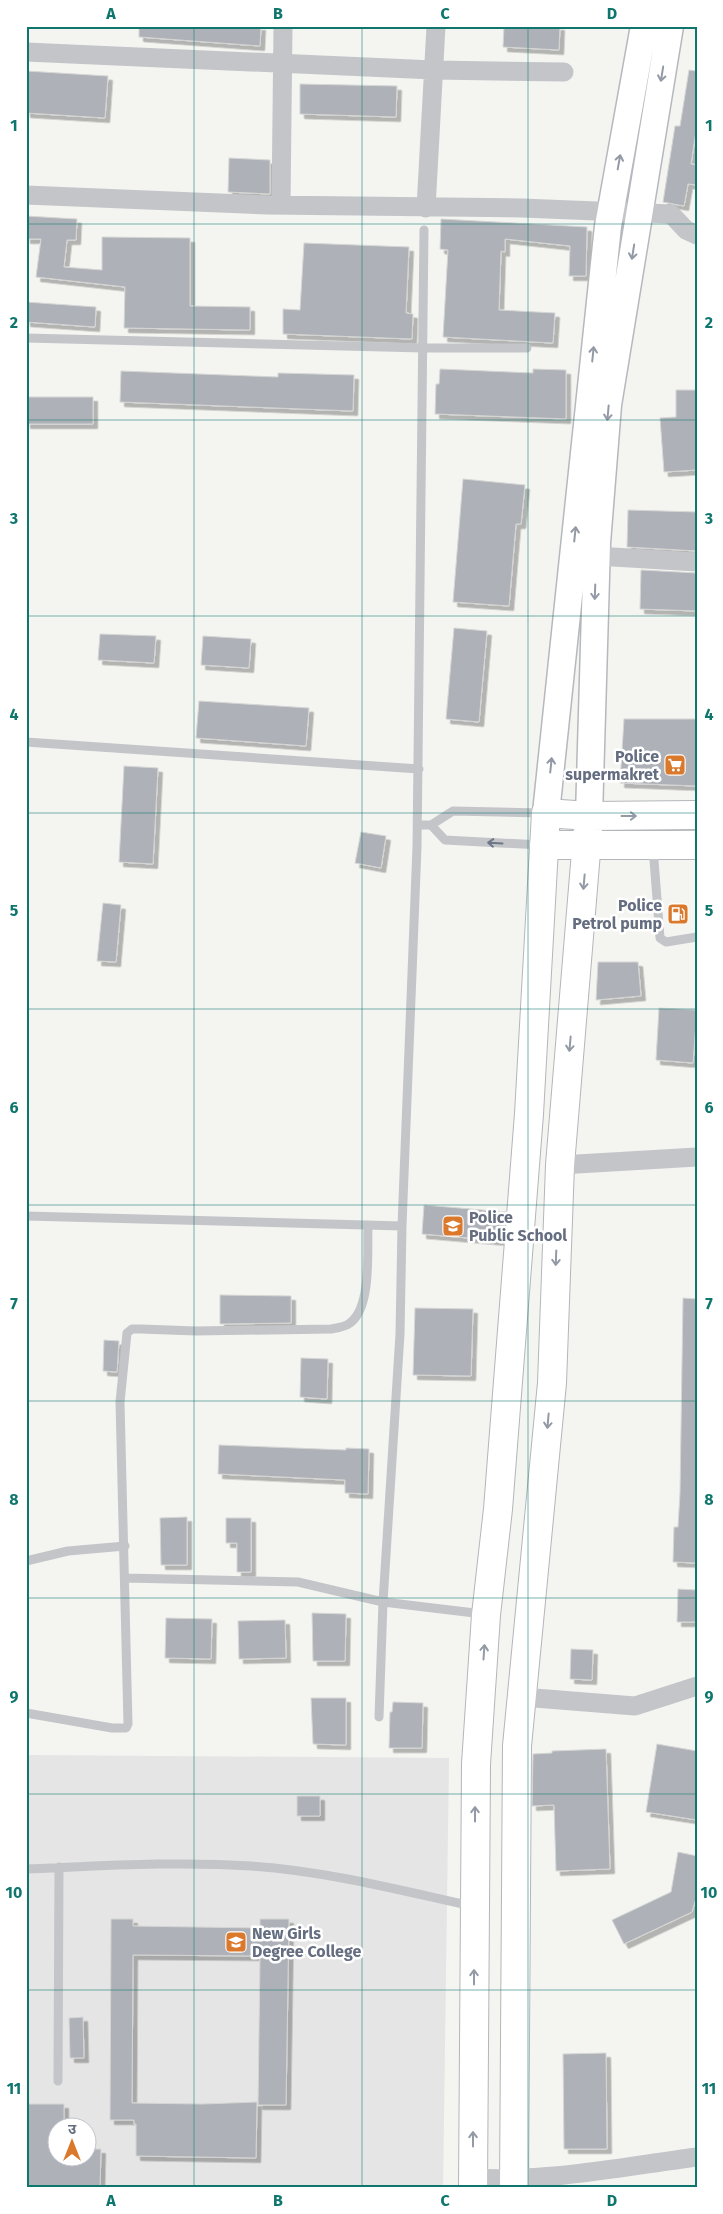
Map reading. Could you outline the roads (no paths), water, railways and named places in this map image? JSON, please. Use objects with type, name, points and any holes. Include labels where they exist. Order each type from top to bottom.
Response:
[{"type":"main road","points":[[473,2183],[476,1764],[486,1615],[498,1509],[529,1114],[546,813],[595,336],[611,210],[644,26]]},
{"type":"main road","points":[[514,2184],[518,1746],[552,1383],[560,1166],[589,816],[596,556],[608,405],[670,26]]},
{"type":"main road","points":[[546,813],[589,816],[697,815]]},
{"type":"main road","points":[[544,845],[697,845]]},
{"type":"street","points":[[281,205],[283,26]]},
{"type":"street","points":[[426,208],[436,26]]},
{"type":"street","points":[[26,52],[434,70],[564,72]]},
{"type":"street","points":[[26,195],[281,205],[611,210],[671,214],[686,230],[697,235]]},
{"type":"street","points":[[596,556],[697,562]]},
{"type":"street","points":[[560,1166],[697,1157]]},
{"type":"street","points":[[522,1698],[635,1706],[697,1686]]},
{"type":"street","points":[[473,2183],[514,2184],[697,2157]]},
{"type":"lane","points":[[379,1717],[383,1602],[400,1334],[402,1226],[418,825],[424,230]]},
{"type":"lane","points":[[26,338],[423,348],[527,348]]},
{"type":"lane","points":[[26,742],[419,770]]},
{"type":"lane","points":[[418,825],[431,825],[453,811],[546,813]]},
{"type":"lane","points":[[431,825],[445,840],[544,845]]},
{"type":"lane","points":[[653,845],[660,938],[666,942],[697,937]]},
{"type":"lane","points":[[26,1216],[402,1226]]},
{"type":"lane","points":[[26,1713],[112,1728],[126,1728],[128,1724],[126,1578],[120,1402],[127,1333],[132,1330],[141,1329],[196,1331],[331,1329],[349,1324],[359,1314],[366,1286],[368,1225]]},
{"type":"lane","points":[[26,1562],[68,1551],[125,1546]]},
{"type":"lane","points":[[126,1578],[298,1582],[383,1602],[486,1615]]},
{"type":"lane","points":[[26,1868],[212,1864],[253,1866],[319,1874],[475,1906]]},
{"type":"lane","points":[[58,2081],[59,1867]]},
{"type":"place","name":"Police supermakret","points":[[675,765]]},
{"type":"place","name":"Police Petrol pump","points":[[678,914]]},
{"type":"place","name":"Police Public School","points":[[453,1226]]},
{"type":"place","name":"New Girls Degree College","points":[[236,1942]]}]
